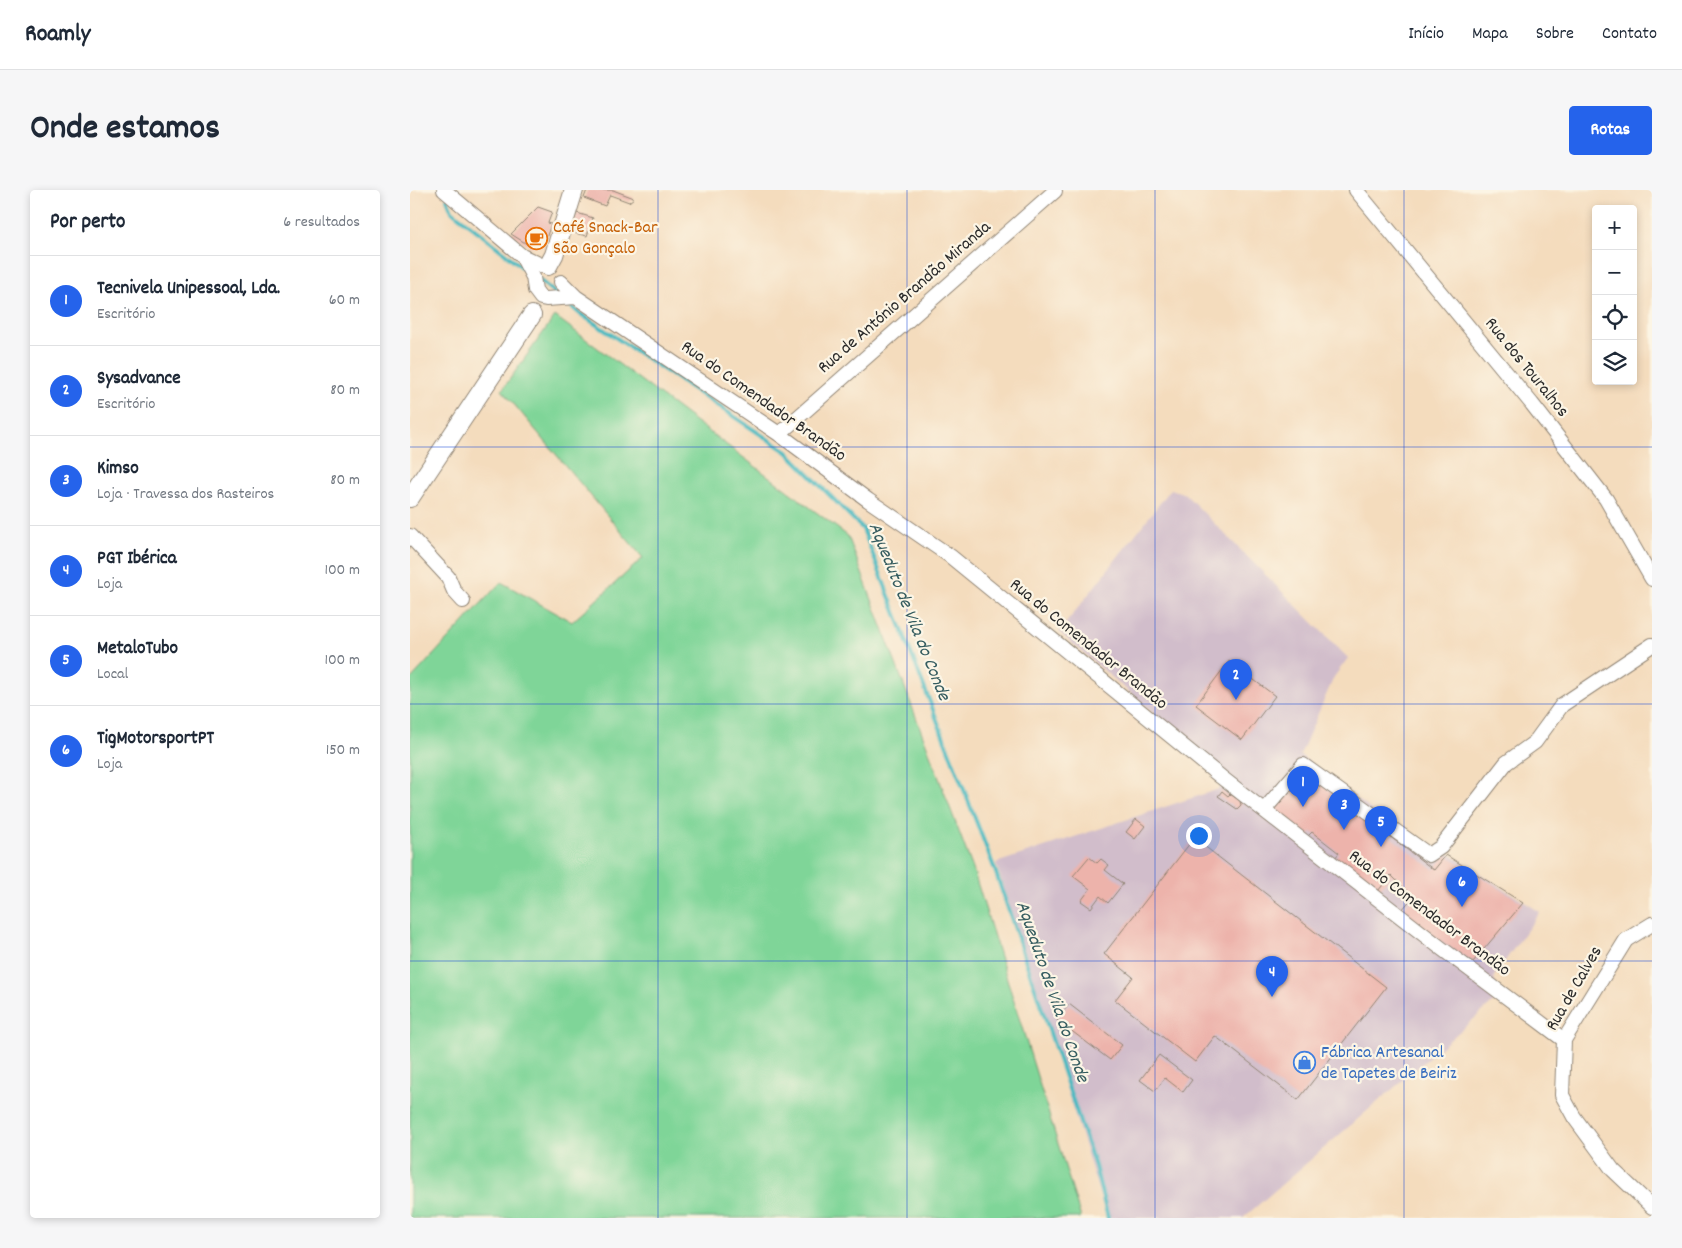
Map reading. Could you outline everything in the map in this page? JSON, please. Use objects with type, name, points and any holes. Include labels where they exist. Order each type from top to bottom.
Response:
[{"type":"street","points":[[410,498],[532,315],[545,298],[559,293],[561,282],[557,271],[522,256],[444,190]]},
{"type":"street","points":[[533,277],[538,268],[546,266],[554,255],[574,190]]},
{"type":"street","name":"Rua de António Brandão Miranda","points":[[779,434],[1055,190]]},
{"type":"street","name":"Rua dos Touralhos","points":[[1356,190],[1532,404],[1606,499],[1652,579]]},
{"type":"street","points":[[522,256],[533,277],[533,284],[545,298]]},
{"type":"street","name":"Rua do Comendador Brandão","points":[[561,282],[576,297],[779,434],[868,500],[950,556],[1221,777],[1441,948],[1564,1040]]},
{"type":"street","points":[[545,298],[576,297]]},
{"type":"street","points":[[410,536],[448,577],[454,591],[463,601]]},
{"type":"street","points":[[1264,810],[1303,765],[1429,855],[1441,847],[1506,763],[1535,742],[1562,705],[1652,645]]},
{"type":"street","name":"Rua de Calves","points":[[1651,920],[1626,940],[1564,1040],[1562,1095],[1574,1117],[1613,1170],[1652,1207]]},
{"type":"shaded area","points":[[1171,489],[1185,494],[1348,658],[1334,677],[1300,755],[1421,848],[1446,852],[1540,912],[1494,976],[1497,999],[1243,1218],[1107,1218],[996,863],[1219,789],[1229,777],[1059,632]]},
{"type":"green space","points":[[555,316],[848,536],[973,869],[1081,1218],[410,1218],[410,680],[501,582],[572,622],[643,558],[502,390]]},
{"type":"building","points":[[587,190],[613,190],[634,198],[629,202],[610,195],[605,206],[584,198]]},
{"type":"building","points":[[538,207],[552,212],[548,223],[551,224],[544,244],[530,246],[511,234]]},
{"type":"building","points":[[577,213],[593,218],[587,236],[570,232]]},
{"type":"building","points":[[1229,661],[1275,696],[1242,740],[1196,705]]},
{"type":"building","points":[[1310,776],[1434,870],[1446,855],[1523,903],[1473,962],[1444,944],[1401,911],[1413,897],[1391,875],[1378,891],[1335,858],[1339,853],[1312,832],[1307,837],[1275,811],[1274,808],[1296,778]]},
{"type":"building","points":[[1222,791],[1240,801],[1241,805],[1237,809],[1218,796]]},
{"type":"building","points":[[1136,819],[1145,826],[1135,839],[1126,832]]},
{"type":"building","points":[[1194,838],[1386,987],[1298,1100],[1215,1036],[1195,1062],[1115,1000],[1133,977],[1104,954]]},
{"type":"building","points":[[1089,857],[1097,863],[1101,859],[1109,865],[1105,870],[1123,884],[1108,903],[1100,896],[1091,908],[1081,901],[1090,889],[1073,876]]},
{"type":"building","points":[[1069,1004],[1122,1045],[1110,1060],[1057,1020]]},
{"type":"building","points":[[1159,1055],[1192,1080],[1183,1092],[1165,1078],[1155,1091],[1140,1080]]},
{"type":"waterway","name":"Aqueduto de Vila do Conde","points":[[447,199],[452,211],[522,267]]},
{"type":"waterway","name":"Aqueduto de Vila do Conde","points":[[538,279],[556,294]]},
{"type":"waterway","name":"Aqueduto de Vila do Conde","points":[[565,301],[579,313],[787,452],[863,529],[995,870],[1095,1166],[1108,1218]]},
{"type":"place","name":"Café Snack-Bar São Gonçalo","points":[[537,238]]},
{"type":"place","name":"Sysadvance","points":[[1236,700]]},
{"type":"place","name":"Tecnivela Unipessoal, Lda.","points":[[1303,807]]},
{"type":"place","name":"Kimso","points":[[1344,830]]},
{"type":"place","name":"MetaloTubo","points":[[1381,847]]},
{"type":"place","name":"TigMotorsportPT","points":[[1462,907]]},
{"type":"place","name":"PGT Ibérica","points":[[1272,997]]},
{"type":"place","name":"Fábrica Artesanal de Tapetes de Beiriz","points":[[1305,1063]]}]
